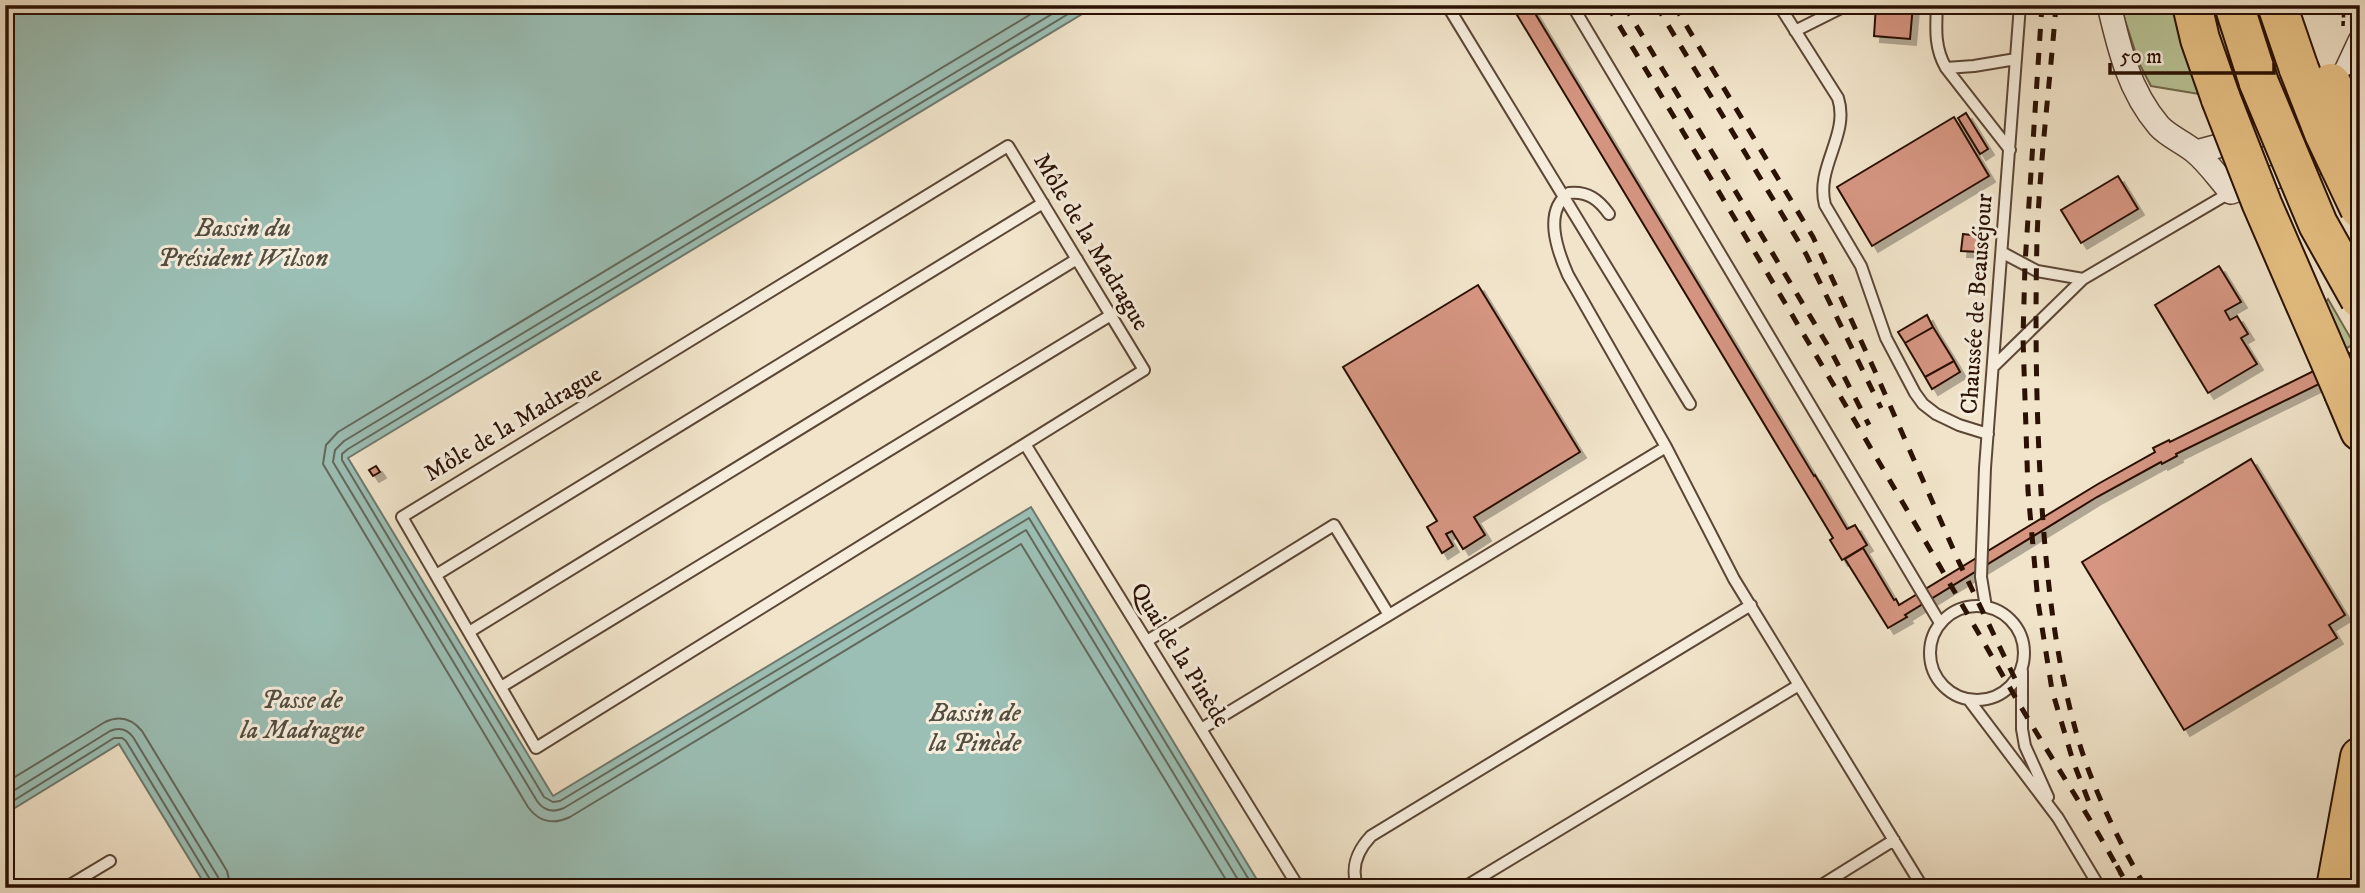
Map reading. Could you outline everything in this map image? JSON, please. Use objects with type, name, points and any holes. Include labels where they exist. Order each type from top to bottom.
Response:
[{"type":"highway","points":[[2192,5],[2221,99],[2262,204],[2360,431]]},
{"type":"highway","points":[[2234,5],[2259,83],[2318,224],[2360,299]]},
{"type":"highway","points":[[2277,5],[2310,64],[2360,142]]},
{"type":"highway","points":[[2300,5],[2324,133],[2360,209]]},
{"type":"highway","points":[[2336,888],[2360,757]]},
{"type":"street","points":[[2109,5],[2120,51],[2138,95],[2161,128],[2196,152],[2227,188]]},
{"type":"street","points":[[2196,152],[2267,132],[2307,111],[2346,71],[2360,41]]},
{"type":"street","points":[[2307,111],[2360,112]]},
{"type":"street","points":[[2227,188],[2267,132]]},
{"type":"street","points":[[2227,188],[2322,161],[2360,142]]},
{"type":"street","points":[[2322,161],[2360,172]]},
{"type":"lane","points":[[1447,5],[1690,404]]},
{"type":"lane","points":[[1572,5],[1940,623]]},
{"type":"lane","points":[[1779,5],[1838,98],[1842,110],[1823,178],[1822,192],[1825,205],[1864,273],[1886,338],[1923,404],[1959,425],[1988,434]]},
{"type":"lane","points":[[1795,31],[1847,5]]},
{"type":"lane","points":[[1937,5],[1936,40],[1939,56],[2010,150]]},
{"type":"lane","name":"Chaussée de Beauséjour","points":[[1986,607],[1982,577],[1988,434],[2020,5]]},
{"type":"lane","points":[[1946,68],[2016,59]]},
{"type":"lane","name":"Môle de la Madrague","points":[[1008,146],[1043,202],[1144,370],[536,748],[402,517],[1008,146]]},
{"type":"lane","points":[[1994,366],[2083,279],[2227,188]]},
{"type":"lane","points":[[1609,214],[1602,204],[1589,194],[1577,192],[1564,197],[1555,211],[1555,225],[1563,262],[1666,447],[1734,579],[1923,888]]},
{"type":"lane","points":[[436,575],[1043,202]]},
{"type":"lane","points":[[2003,253],[2037,271],[2083,279]]},
{"type":"lane","points":[[469,632],[1077,259]]},
{"type":"lane","points":[[501,687],[1111,316]]},
{"type":"lane","name":"Quai de la Pinède","points":[[1025,444],[1299,888]]},
{"type":"lane","points":[[1201,729],[1666,447]]},
{"type":"lane","points":[[1147,641],[1334,525],[1390,615]]},
{"type":"lane","points":[[1358,888],[1354,879],[1355,864],[1360,850],[1371,836],[1751,606]]},
{"type":"lane","points":[[2022,669],[2010,687],[1998,696],[1969,700],[1955,695],[1935,676],[1930,663],[1929,649],[1933,635],[1947,616],[1964,607],[1986,607],[2001,612],[2014,623],[2022,637],[2024,653],[2022,729],[2025,747],[2058,818],[2100,888]]},
{"type":"lane","points":[[1463,888],[1799,685]]},
{"type":"lane","points":[[1969,700],[2058,818]]},
{"type":"lane","points":[[1817,888],[1894,840]]},
{"type":"lane","points":[[65,888],[110,861]]},
{"type":"green space","points":[[2120,5],[2175,5],[2199,94],[2151,86],[2139,63]]},
{"type":"green space","points":[[2328,299],[2354,344],[2334,355],[2318,313]]},
{"type":"water","points":[[5,5],[1097,5],[348,458],[553,796],[1031,507],[1262,888],[207,888],[119,744],[5,814]]},
{"type":"building","points":[[1511,5],[1530,5],[1847,529],[1855,525],[1867,545],[1842,560],[1830,540],[1833,538]]},
{"type":"building","points":[[1876,5],[1913,5],[1910,39],[1874,36]]},
{"type":"building","points":[[1966,113],[1988,149],[1980,154],[1958,118]]},
{"type":"building","points":[[1954,117],[1989,176],[1872,246],[1837,187]]},
{"type":"building","points":[[2118,176],[2138,209],[2081,243],[2061,210]]},
{"type":"building","points":[[1963,234],[1980,236],[1979,252],[1961,251]]},
{"type":"building","points":[[2219,266],[2241,302],[2225,311],[2230,320],[2237,316],[2248,334],[2241,338],[2257,364],[2208,393],[2155,305]]},
{"type":"building","points":[[1478,285],[1580,452],[1474,517],[1485,535],[1463,549],[1452,531],[1446,534],[1453,546],[1442,553],[1427,527],[1437,521],[1343,367]]},
{"type":"building","points":[[1927,315],[1933,327],[1905,343],[1898,332]]},
{"type":"building","points":[[1933,327],[1954,361],[1925,377],[1905,343]]},
{"type":"building","points":[[2360,348],[2360,364],[2176,454],[2177,456],[2097,497],[1888,628],[1845,559],[1863,548],[1899,605],[2155,452],[2153,448]]},
{"type":"building","points":[[1954,361],[1960,372],[1932,389],[1925,377]]},
{"type":"building","points":[[2251,459],[2345,615],[2329,625],[2337,638],[2184,730],[2082,562]]},
{"type":"building","points":[[376,466],[380,472],[373,476],[369,470]]},
{"type":"railway","points":[[1607,5],[2121,874]]},
{"type":"railway","points":[[1624,5],[1831,351],[1869,425]]},
{"type":"railway","points":[[1656,5],[1806,254],[1881,408]]},
{"type":"railway","points":[[1674,5],[1813,237],[1958,560],[2018,685]]},
{"type":"railway","points":[[2042,5],[2025,264],[2023,338],[2028,491],[2038,602],[2052,690],[2073,761],[2090,805]]},
{"type":"railway","points":[[2056,5],[2040,180],[2036,270],[2038,429],[2048,582],[2056,641],[2081,748],[2105,810],[2146,888]]},
{"type":"railway","points":[[2117,866],[2129,888]]},
{"type":"water label","name":"Bassin du Président Wilson","points":[[243,243]]},
{"type":"water label","name":"Passe de la Madrague","points":[[302,715]]},
{"type":"water label","name":"Bassin de la Pinède","points":[[975,728]]}]
